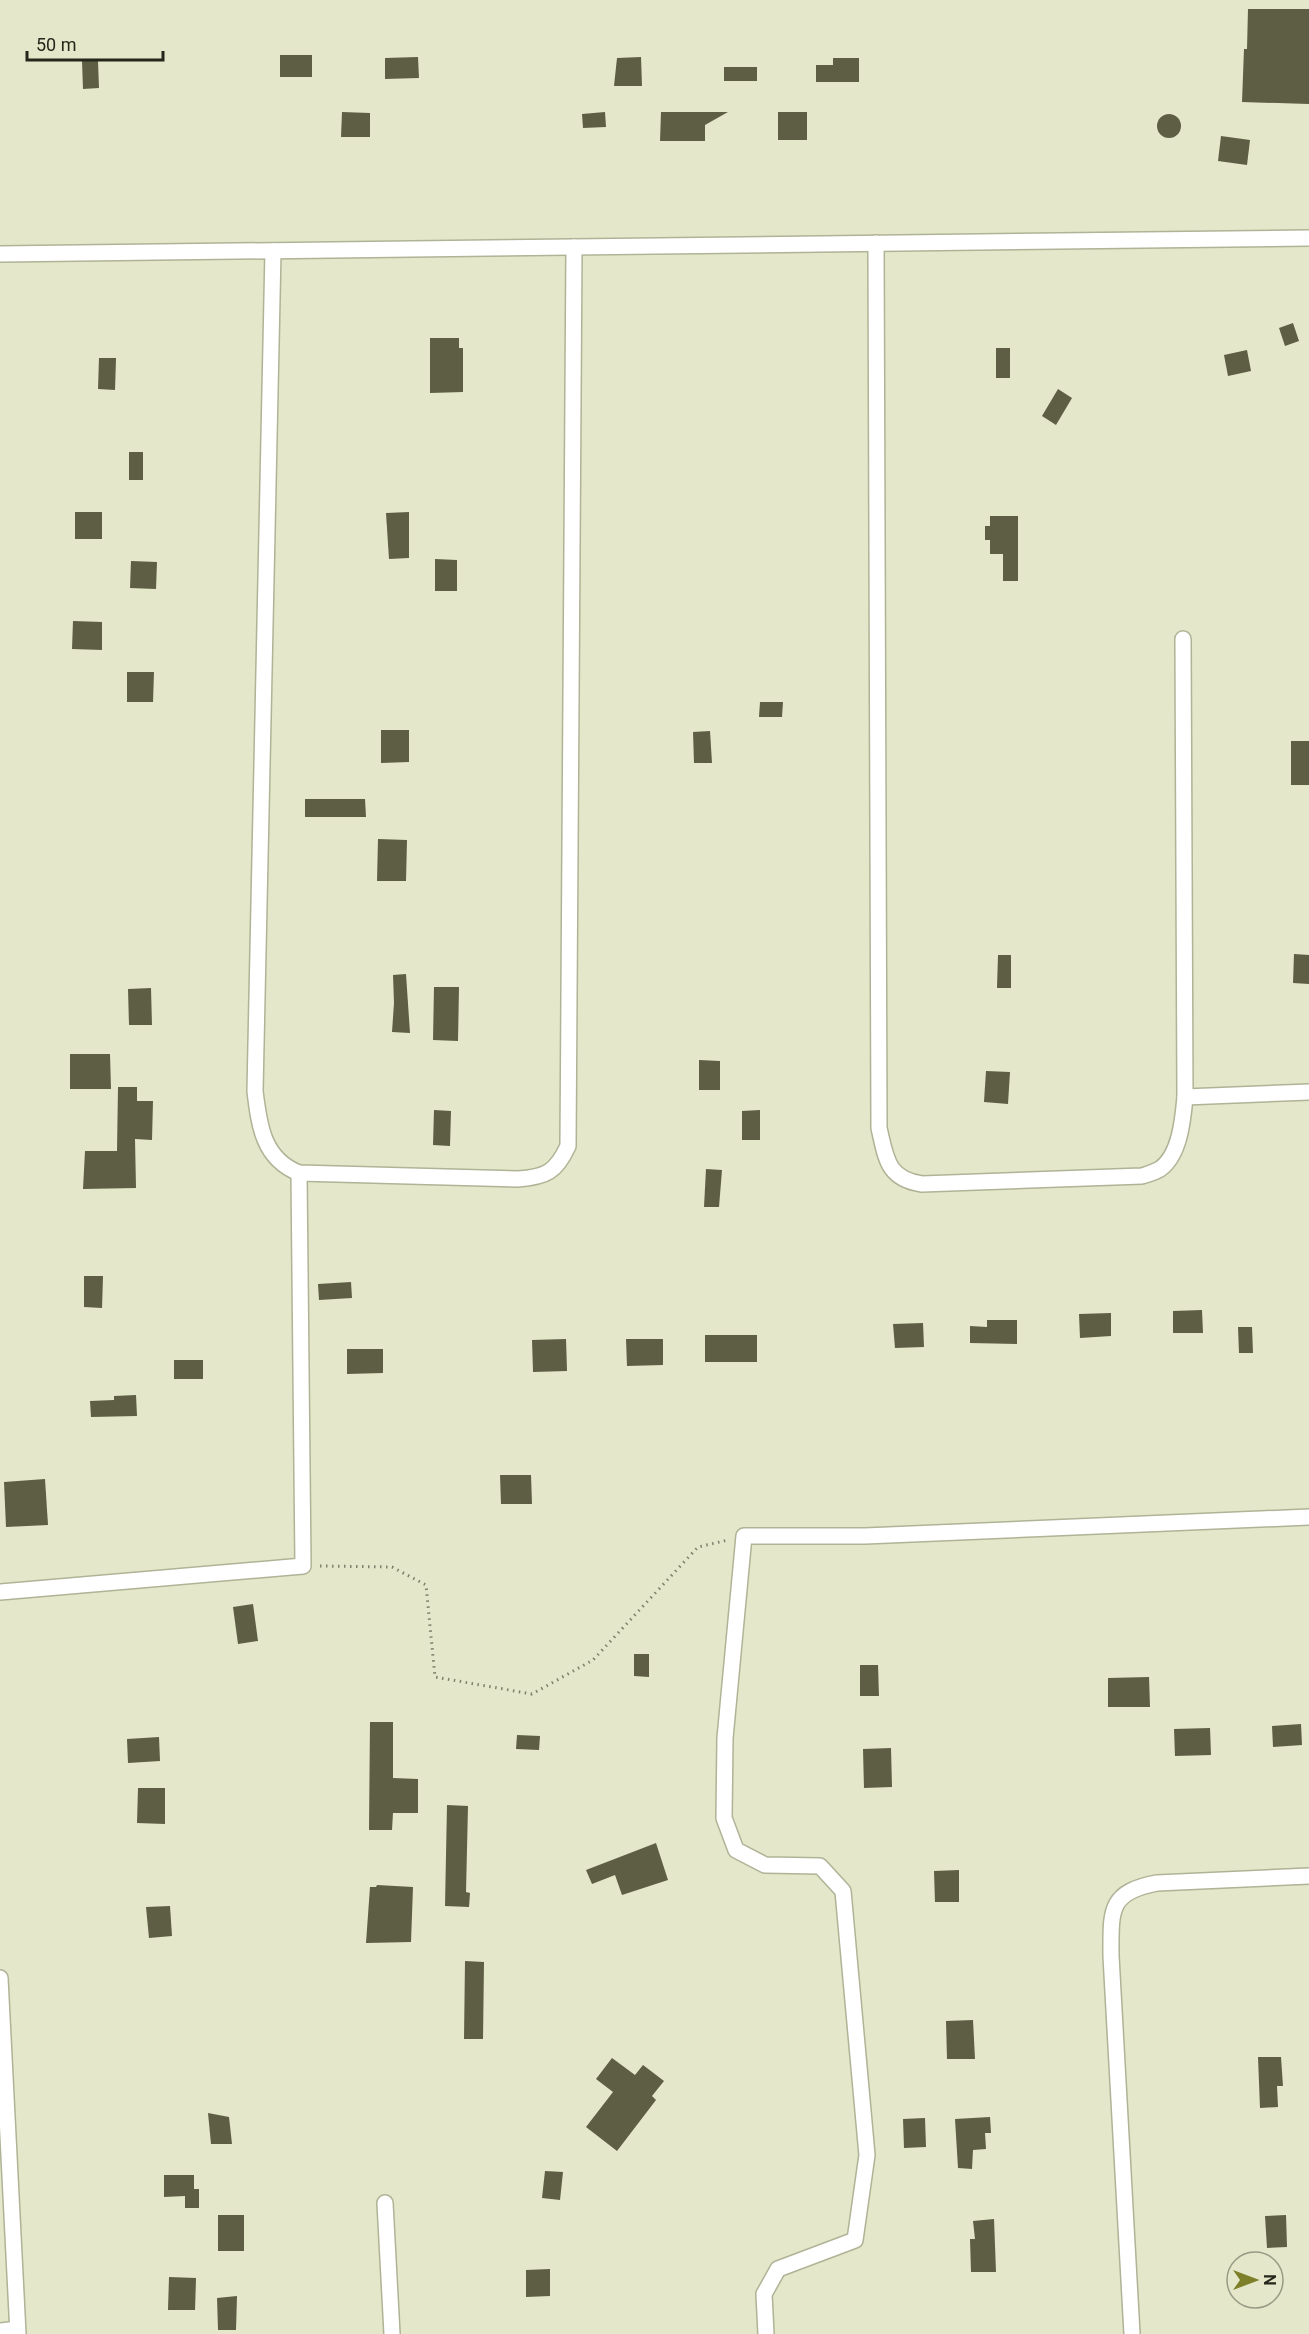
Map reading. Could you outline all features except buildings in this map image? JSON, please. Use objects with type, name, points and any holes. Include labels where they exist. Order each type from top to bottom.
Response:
[{"type":"street","points":[[0,254],[1309,238]]},
{"type":"street","points":[[876,243],[879,1128],[885,1152],[894,1173],[905,1182],[922,1184],[1142,1176],[1160,1169],[1170,1158],[1179,1136],[1185,1097],[1183,639]]},
{"type":"street","points":[[273,251],[255,1090],[259,1124],[273,1156],[286,1168],[299,1173],[484,1179],[535,1178],[548,1174],[561,1162],[568,1146],[574,247]]},
{"type":"street","points":[[1185,1097],[1309,1092]]},
{"type":"street","points":[[0,1592],[303,1566],[299,1173]]},
{"type":"street","points":[[766,2334],[764,2294],[778,2269],[855,2240],[867,2155],[843,1891],[820,1866],[765,1865],[736,1850],[724,1818],[725,1738],[744,1536],[865,1536],[1309,1517]]},
{"type":"street","points":[[1132,2334],[1111,1956],[1113,1910],[1122,1896],[1138,1887],[1157,1883],[1309,1876]]},
{"type":"street","points":[[0,1978],[17,2332],[0,2331]]},
{"type":"street","points":[[385,2203],[392,2334]]},
{"type":"path","points":[[303,1566],[392,1567],[426,1585],[435,1677],[532,1694],[593,1660],[698,1547],[744,1536]]}]
